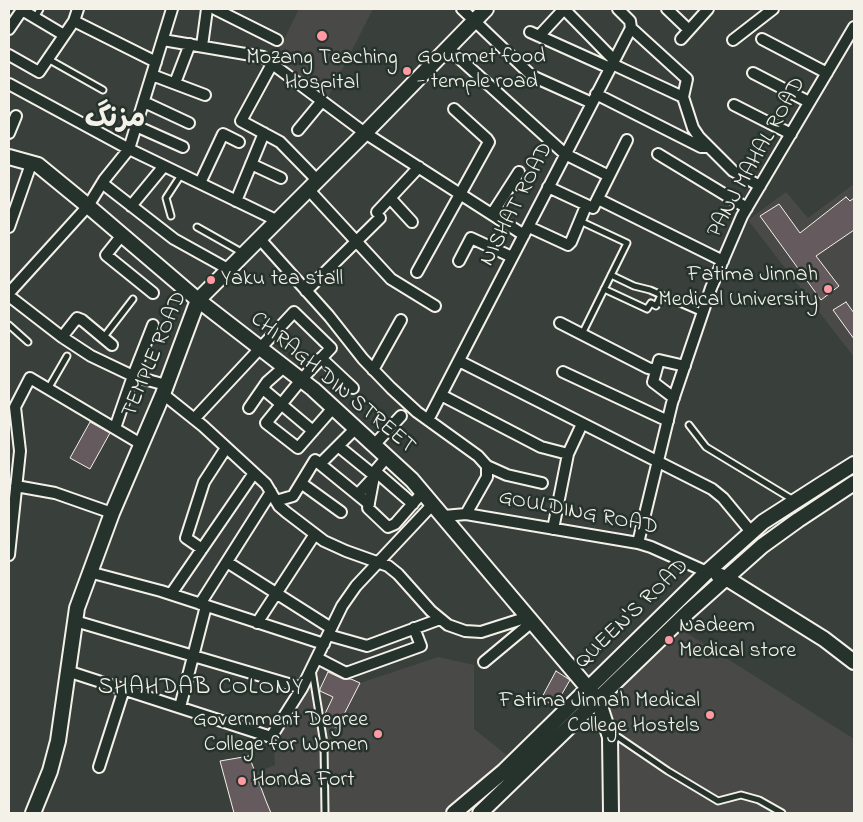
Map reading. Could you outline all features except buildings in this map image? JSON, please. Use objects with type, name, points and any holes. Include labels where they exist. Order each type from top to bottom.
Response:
[{"type":"street","points":[[9,54],[39,72],[74,21],[78,9]]},
{"type":"street","points":[[172,9],[129,149],[102,183],[88,206],[9,294],[62,337],[91,356],[165,389],[194,419],[266,484],[286,512],[324,541],[388,566],[398,574],[414,594],[448,625],[464,631],[481,632],[530,620]]},
{"type":"street","points":[[202,46],[207,9]]},
{"type":"street","points":[[215,9],[277,40]]},
{"type":"street","points":[[462,9],[532,76],[594,98],[701,147],[709,147]]},
{"type":"street","name":"TEMPLE ROAD","points":[[33,813],[50,771],[58,741],[77,608],[112,513],[165,389],[198,300],[486,9]]},
{"type":"street","points":[[612,64],[564,9],[535,34],[612,64],[683,97]]},
{"type":"street","points":[[618,9],[630,21],[630,28],[687,79],[683,97],[693,128],[733,171],[760,186]]},
{"type":"street","points":[[667,9],[688,30]]},
{"type":"street","points":[[733,40],[773,9]]},
{"type":"street","points":[[9,29],[22,10],[37,13],[64,35]]},
{"type":"street","points":[[681,39],[704,10]]},
{"type":"street","points":[[74,21],[156,62]]},
{"type":"street","name":"PANJ MAHAL ROAD","points":[[638,543],[674,398],[723,261],[747,208],[854,27]]},
{"type":"street","name":"NISHAT ROAD","points":[[428,420],[630,28]]},
{"type":"street","points":[[762,39],[827,73]]},
{"type":"street","points":[[163,40],[262,57],[365,133],[492,214],[526,231],[568,246],[586,206]]},
{"type":"street","points":[[174,84],[190,44]]},
{"type":"street","points":[[448,48],[565,154],[609,176]]},
{"type":"street","points":[[272,64],[241,121],[280,142],[356,241],[391,279],[435,306]]},
{"type":"street","points":[[753,73],[809,102]]},
{"type":"street","points":[[152,75],[205,95]]},
{"type":"street","points":[[9,84],[129,149],[276,220]]},
{"type":"street","points":[[298,130],[322,101]]},
{"type":"street","points":[[144,102],[189,124]]},
{"type":"street","points":[[734,105],[791,134]]},
{"type":"street","points":[[417,272],[489,142],[454,109]]},
{"type":"street","points":[[9,133],[16,116]]},
{"type":"street","points":[[136,126],[184,147]]},
{"type":"street","points":[[236,201],[264,133]]},
{"type":"street","points":[[200,183],[223,134],[239,142]]},
{"type":"street","points":[[548,186],[593,208],[627,140]]},
{"type":"street","points":[[658,154],[747,208]]},
{"type":"street","name":"CHIRAGH DIN STREET","points":[[9,157],[38,165],[198,300],[301,380],[388,457],[444,516],[598,700]]},
{"type":"street","points":[[10,222],[32,164]]},
{"type":"street","points":[[251,164],[281,178]]},
{"type":"street","points":[[131,206],[164,166]]},
{"type":"street","points":[[306,291],[356,241],[379,215],[390,198],[419,167]]},
{"type":"street","points":[[492,214],[519,172]]},
{"type":"street","points":[[102,183],[174,239],[228,269]]},
{"type":"street","points":[[390,198],[412,222]]},
{"type":"street","points":[[598,200],[723,261]]},
{"type":"street","points":[[122,235],[106,255],[153,293]]},
{"type":"street","points":[[259,238],[373,370],[417,412],[478,456],[487,466],[507,475],[542,483]]},
{"type":"street","points":[[460,261],[471,238],[512,257]]},
{"type":"street","points":[[194,419],[294,312],[331,348],[301,380],[266,423],[298,448],[333,408]]},
{"type":"street","points":[[62,337],[77,318],[112,345]]},
{"type":"street","points":[[373,370],[401,320]]},
{"type":"street","points":[[560,322],[648,368],[656,370]]},
{"type":"street","points":[[115,428],[153,325]]},
{"type":"street","points":[[321,358],[353,388]]},
{"type":"street","points":[[674,398],[653,382],[659,360],[685,366]]},
{"type":"street","points":[[459,361],[712,489],[723,498],[752,532]]},
{"type":"street","points":[[250,408],[263,388],[284,367]]},
{"type":"street","points":[[562,372],[668,421]]},
{"type":"street","points":[[9,555],[20,451],[12,406],[30,378],[142,444]]},
{"type":"street","points":[[263,388],[313,431]]},
{"type":"street","points":[[441,395],[541,447],[568,454]]},
{"type":"street","points":[[374,445],[401,416]]},
{"type":"street","points":[[553,529],[568,454],[582,424]]},
{"type":"street","points":[[320,464],[356,428]]},
{"type":"street","points":[[338,446],[413,504]]},
{"type":"street","points":[[202,549],[186,538],[204,482],[226,448]]},
{"type":"street","points":[[358,494],[388,457]]},
{"type":"street","points":[[274,496],[293,496],[315,460],[369,504]]},
{"type":"street","name":"QUEEN'S ROAD","points":[[454,813],[504,772],[707,572],[752,532],[764,522],[854,464]]},
{"type":"street","points":[[466,514],[487,477],[487,466]]},
{"type":"street","points":[[172,594],[254,473]]},
{"type":"street","points":[[375,473],[368,508],[388,527],[395,524],[423,492]]},
{"type":"street","points":[[301,484],[341,512]]},
{"type":"street","name":"QUEEN'S ROAD","points":[[480,813],[688,612],[762,546],[854,484]]},
{"type":"street","points":[[16,486],[55,493],[112,513]]},
{"type":"street","points":[[180,707],[203,605],[227,562],[274,496]]},
{"type":"street","points":[[67,671],[272,737],[302,688],[342,606],[356,586],[433,504]]},
{"type":"street","name":"GOULDING ROAD","points":[[444,516],[466,514],[652,547],[707,572],[726,578],[824,640],[854,662]]},
{"type":"street","points":[[257,623],[315,534]]},
{"type":"street","points":[[227,562],[276,593],[327,636]]},
{"type":"street","points":[[89,572],[172,594],[257,623],[327,636],[367,646],[440,619]]},
{"type":"street","points":[[484,662],[530,620]]},
{"type":"street","points":[[75,621],[302,688]]},
{"type":"street","points":[[317,658],[346,672],[421,646],[414,628]]},
{"type":"street","points":[[99,767],[124,689]]},
{"type":"street","points":[[598,700],[610,736],[611,813]]},
{"type":"lane","points":[[48,58],[103,90]]},
{"type":"lane","points":[[171,216],[166,198],[181,174]]},
{"type":"lane","points":[[580,221],[627,243],[582,334]]},
{"type":"lane","points":[[196,227],[244,253]]},
{"type":"lane","points":[[611,275],[703,313]]},
{"type":"lane","points":[[604,289],[647,309],[651,303],[656,306],[661,295]]},
{"type":"lane","points":[[103,338],[133,299]]},
{"type":"lane","points":[[9,325],[28,342]]},
{"type":"lane","points":[[48,389],[67,356]]},
{"type":"lane","points":[[688,425],[706,446],[796,501]]},
{"type":"lane","points":[[312,668],[324,744],[325,813]]},
{"type":"lane","points":[[610,736],[618,737],[668,771],[718,801],[741,795],[760,800],[782,813]]},
{"type":"shaded area","name":"Mozang Teaching Hospital","points":[[299,9],[373,9],[325,103],[272,64]]},
{"type":"shaded area","name":"Fatima Jinnah Medical University","points":[[854,184],[854,357],[748,220],[786,192],[808,218]]},
{"type":"shaded area","name":"Fatima Jinnah Medical College Hostels","points":[[674,625],[854,739],[854,813],[613,813],[598,700]]},
{"type":"shaded area","name":"Government Degree College for Women","points":[[438,657],[474,665],[474,729],[514,761],[453,813],[265,813],[250,775],[275,765],[273,739],[317,660],[360,683]]},
{"type":"place","name":"Mozang Teaching Hospital","points":[[322,36]]},
{"type":"place","name":"Gourmet food - temple road","points":[[407,71]]},
{"type":"place","name":"Yaku tea stall","points":[[211,280]]},
{"type":"place","name":"Fatima Jinnah Medical University","points":[[828,289]]},
{"type":"place","name":"Nadeem Medical store","points":[[669,640]]},
{"type":"place","name":"Fatima Jinnah Medical College Hostels","points":[[710,715]]},
{"type":"place","name":"Government Degree College for Women","points":[[378,734]]},
{"type":"place","name":"Honda Fort","points":[[242,781]]},
{"type":"district","name":"مزنگ","points":[[115,121]]},
{"type":"district","name":"SHAHDAB COLONY","points":[[201,689]]}]
